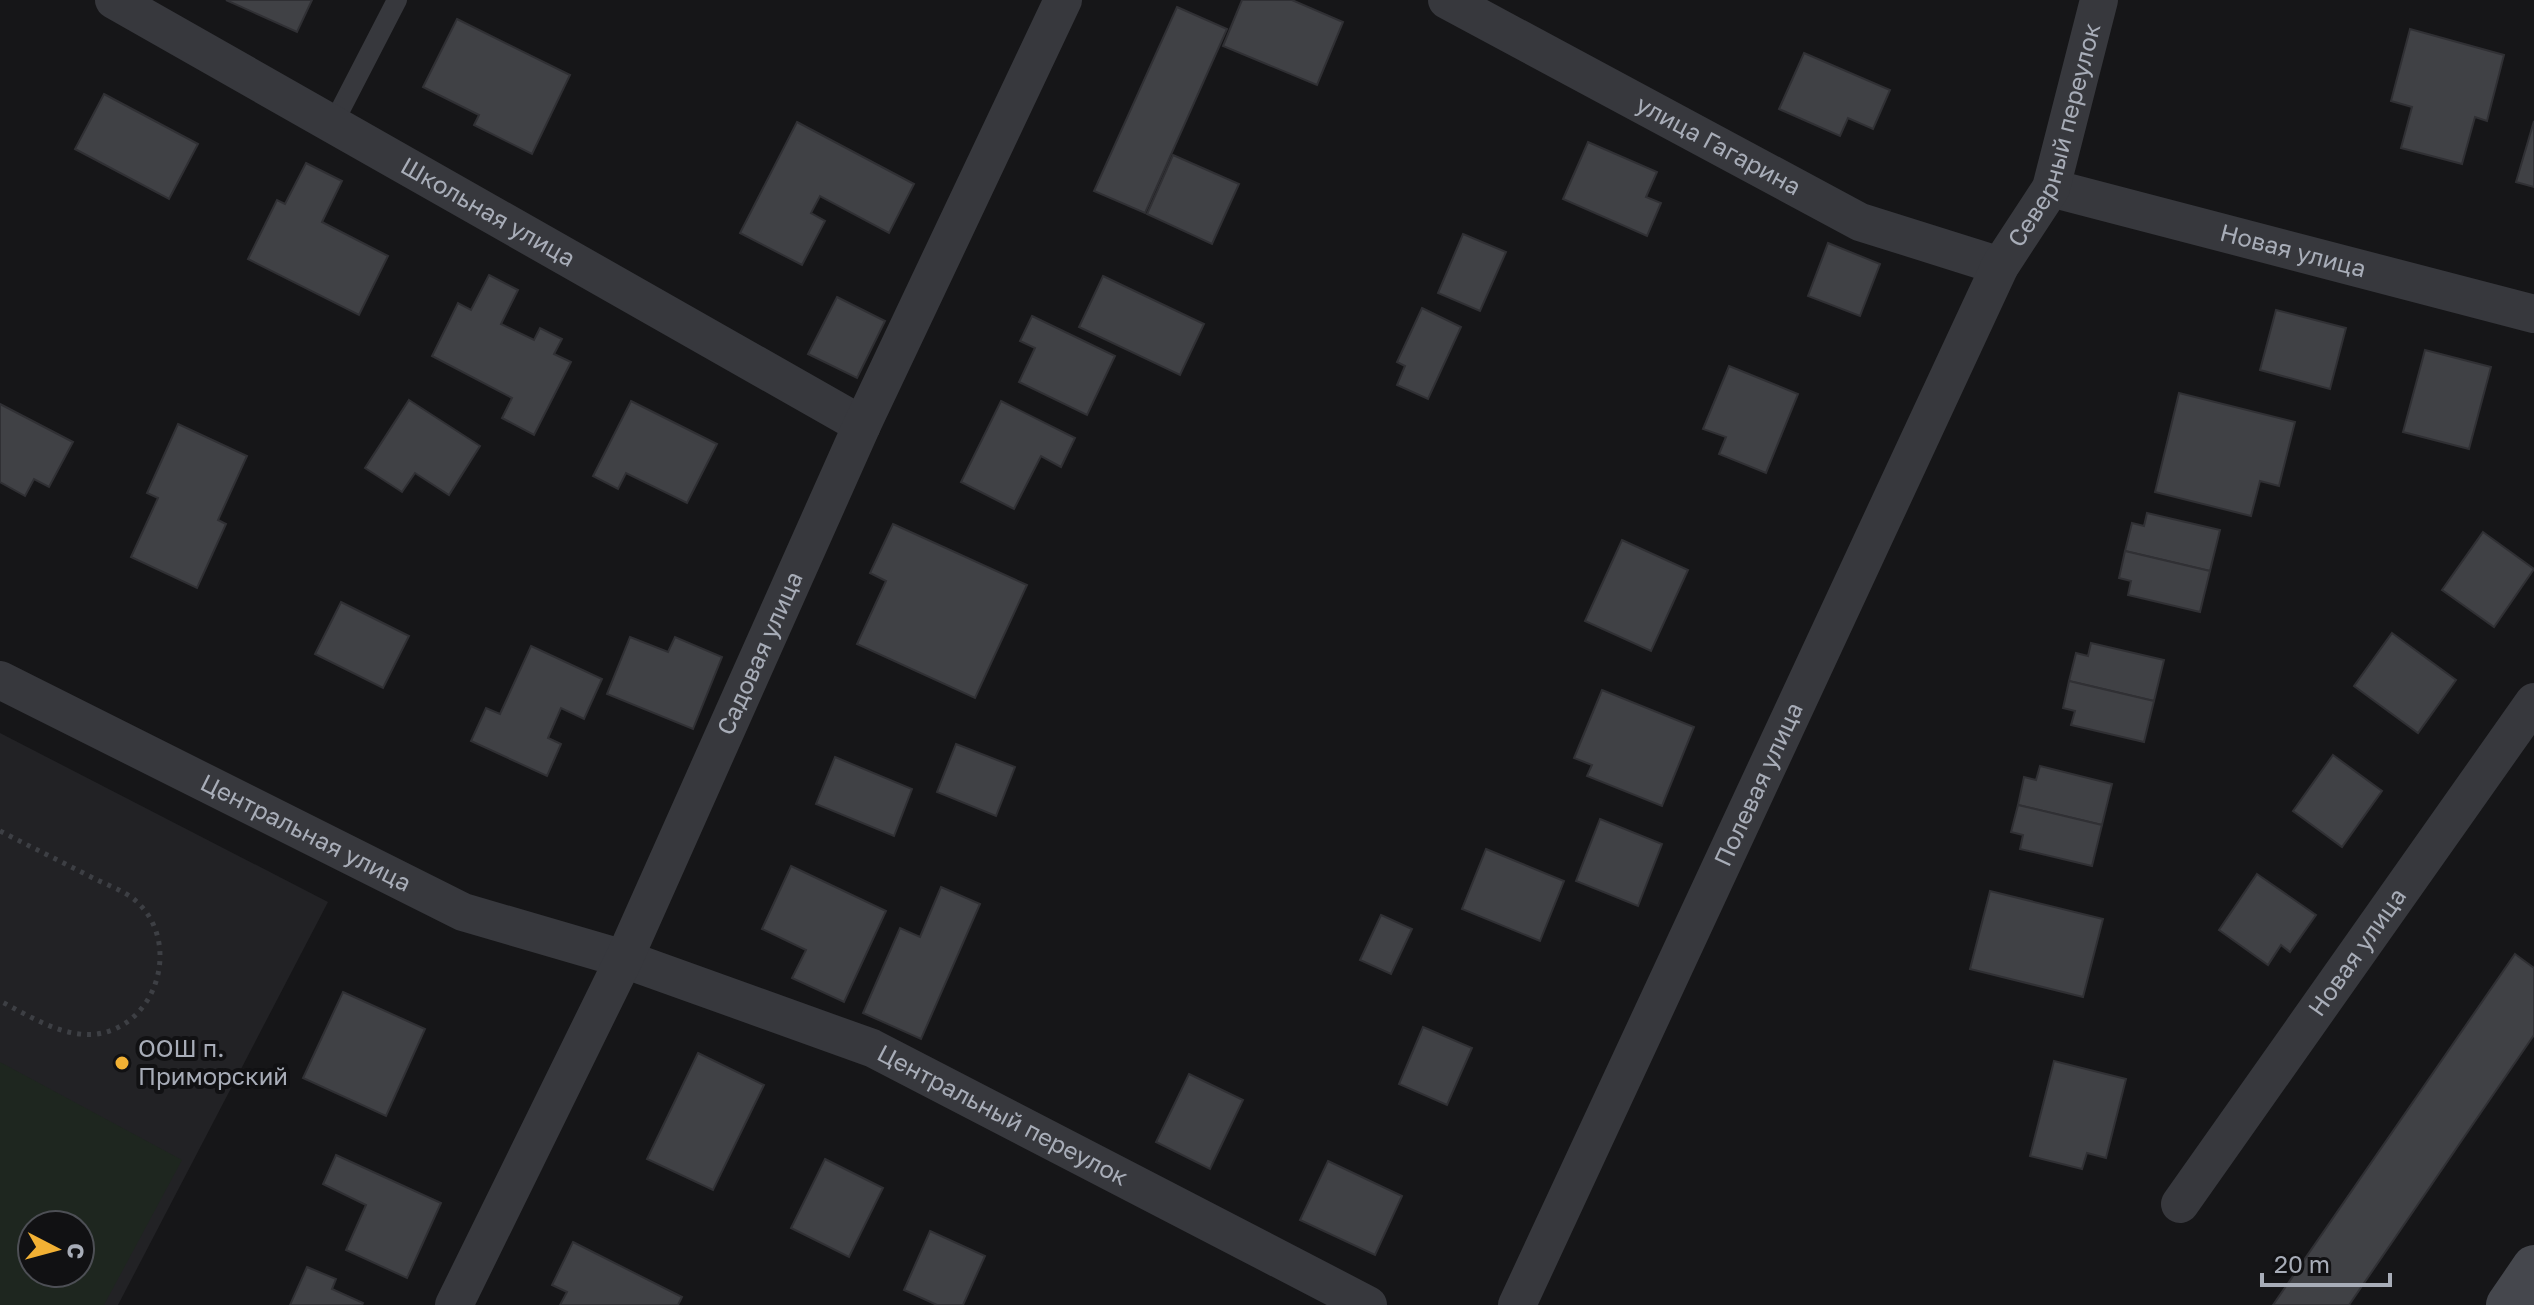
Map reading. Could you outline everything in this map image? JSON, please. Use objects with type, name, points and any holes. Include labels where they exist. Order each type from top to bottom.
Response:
[{"type":"main road","points":[[2508,1305],[2534,1267]]},
{"type":"street","name":"Школьная улица","points":[[114,0],[862,425]]},
{"type":"street","name":"Садовая улица","points":[[454,1305],[624,959],[862,425],[1063,0]]},
{"type":"street","name":"улица Гагарина","points":[[1447,0],[1860,222],[2000,266]]},
{"type":"street","name":"Северный переулок","points":[[2000,266],[2051,188],[2099,0]]},
{"type":"street","name":"Новая улица","points":[[2051,188],[2534,314]]},
{"type":"street","name":"Полевая улица","points":[[1517,1305],[2000,266]]},
{"type":"street","name":"Центральная улица","points":[[0,680],[463,912],[624,959]]},
{"type":"street","name":"Новая улица","points":[[2180,1204],[2534,702]]},
{"type":"street","name":"Центральный переулок","points":[[624,959],[872,1048],[1368,1305]]},
{"type":"lane","points":[[333,124],[397,0]]},
{"type":"path","points":[[0,831],[136,901],[152,922],[160,945],[161,969],[154,992],[140,1011],[121,1026],[98,1034],[72,1034],[0,1001]]},
{"type":"shaded area","name":"ООШ п. Приморский","points":[[0,733],[328,902],[118,1305],[0,1305]]},
{"type":"shaded area","points":[[0,1062],[182,1160],[104,1305],[0,1305]]},
{"type":"building","points":[[226,0],[312,0],[297,32]]},
{"type":"building","points":[[1242,0],[1292,0],[1343,22],[1317,85],[1223,46]]},
{"type":"building","points":[[1177,7],[1227,29],[1145,213],[1094,191]]},
{"type":"building","points":[[457,19],[570,75],[532,154],[474,125],[479,115],[423,87]]},
{"type":"building","points":[[2410,29],[2504,55],[2487,121],[2475,117],[2462,164],[2401,148],[2412,107],[2391,101]]},
{"type":"building","points":[[1804,53],[1890,90],[1873,129],[1848,118],[1840,136],[1779,109]]},
{"type":"building","points":[[104,94],[198,144],[169,199],[75,149]]},
{"type":"building","points":[[2534,121],[2534,187],[2516,182]]},
{"type":"building","points":[[797,122],[914,184],[889,233],[820,196],[811,213],[825,221],[802,265],[740,233]]},
{"type":"building","points":[[1588,142],[1657,172],[1646,197],[1661,203],[1647,236],[1563,199]]},
{"type":"building","points":[[1173,155],[1239,184],[1212,244],[1147,214]]},
{"type":"building","points":[[306,163],[342,181],[322,222],[388,256],[359,315],[248,259],[277,200],[285,204]]},
{"type":"building","points":[[1463,234],[1506,252],[1480,311],[1438,293]]},
{"type":"building","points":[[1828,243],[1880,264],[1860,316],[1808,296]]},
{"type":"building","points":[[489,275],[518,290],[501,324],[534,340],[540,328],[562,339],[554,354],[571,362],[534,435],[502,418],[512,398],[432,356],[458,303],[471,310]]},
{"type":"building","points":[[1103,276],[1204,324],[1180,375],[1079,327]]},
{"type":"building","points":[[837,297],[885,321],[857,378],[808,354]]},
{"type":"building","points":[[1422,308],[1461,327],[1428,399],[1397,385],[1405,366],[1397,362]]},
{"type":"building","points":[[2276,310],[2346,328],[2330,389],[2260,370]]},
{"type":"building","points":[[1032,316],[1115,356],[1087,415],[1019,382],[1035,348],[1020,341]]},
{"type":"building","points":[[2425,350],[2491,367],[2469,449],[2403,432]]},
{"type":"building","points":[[1729,366],[1798,394],[1766,473],[1719,454],[1726,437],[1703,429]]},
{"type":"building","points":[[2179,393],[2295,422],[2279,486],[2260,481],[2251,516],[2155,492]]},
{"type":"building","points":[[409,400],[480,446],[449,495],[415,473],[402,492],[365,468]]},
{"type":"building","points":[[631,401],[717,444],[687,503],[626,473],[618,489],[593,476]]},
{"type":"building","points":[[1001,401],[1075,438],[1061,467],[1041,456],[1014,509],[961,482]]},
{"type":"building","points":[[0,404],[73,442],[49,487],[34,479],[25,496],[0,482]]},
{"type":"building","points":[[178,424],[247,456],[218,520],[226,524],[197,588],[131,557],[158,498],[147,493]]},
{"type":"building","points":[[2147,513],[2220,530],[2210,571],[2125,551],[2132,523],[2144,526]]},
{"type":"building","points":[[893,524],[1027,585],[975,698],[857,644],[886,581],[870,573]]},
{"type":"building","points":[[2483,532],[2534,569],[2494,627],[2442,590]]},
{"type":"building","points":[[1622,540],[1688,570],[1651,651],[1585,621]]},
{"type":"building","points":[[2125,551],[2210,571],[2200,612],[2128,595],[2131,581],[2119,578]]},
{"type":"building","points":[[341,602],[409,636],[383,688],[315,654]]},
{"type":"building","points":[[2392,633],[2456,680],[2418,733],[2354,686]]},
{"type":"building","points":[[630,637],[668,652],[675,637],[722,657],[693,729],[607,694]]},
{"type":"building","points":[[2091,643],[2164,660],[2154,701],[2069,681],[2076,653],[2088,656]]},
{"type":"building","points":[[531,646],[602,679],[584,719],[561,708],[548,738],[561,744],[547,776],[471,741],[486,708],[500,714]]},
{"type":"building","points":[[2069,681],[2154,701],[2144,742],[2071,725],[2075,711],[2063,708]]},
{"type":"building","points":[[1602,690],[1694,727],[1662,806],[1587,776],[1592,765],[1574,758]]},
{"type":"building","points":[[956,744],[1015,767],[996,816],[937,792]]},
{"type":"building","points":[[2333,755],[2382,791],[2342,847],[2293,811]]},
{"type":"building","points":[[835,757],[912,789],[894,836],[816,804]]},
{"type":"building","points":[[2040,766],[2112,784],[2102,825],[2018,805],[2024,777],[2036,780]]},
{"type":"building","points":[[2018,805],[2102,825],[2092,866],[2020,849],[2023,835],[2011,832]]},
{"type":"building","points":[[1600,819],[1662,844],[1638,906],[1576,881]]},
{"type":"building","points":[[1486,849],[1564,881],[1540,941],[1462,909]]},
{"type":"building","points":[[791,866],[886,911],[844,1002],[792,978],[806,950],[762,929]]},
{"type":"building","points":[[2257,874],[2316,915],[2290,952],[2281,945],[2268,965],[2219,930]]},
{"type":"building","points":[[941,887],[980,904],[921,1039],[863,1013],[900,928],[920,937]]},
{"type":"building","points":[[1990,891],[2103,919],[2083,997],[1970,969]]},
{"type":"building","points":[[1381,915],[1412,929],[1391,974],[1360,960]]},
{"type":"building","points":[[2515,954],[2534,968],[2534,1035],[2349,1305],[2273,1305]]},
{"type":"building","points":[[343,992],[425,1029],[386,1116],[303,1078]]},
{"type":"building","points":[[1423,1027],[1472,1048],[1447,1105],[1399,1084]]},
{"type":"building","points":[[698,1053],[764,1085],[713,1190],[647,1159]]},
{"type":"building","points":[[2054,1061],[2126,1079],[2106,1158],[2087,1153],[2082,1169],[2030,1156]]},
{"type":"building","points":[[1189,1074],[1243,1100],[1210,1169],[1156,1142]]},
{"type":"building","points":[[336,1155],[441,1203],[407,1278],[346,1250],[366,1205],[323,1184]]},
{"type":"building","points":[[825,1159],[883,1188],[849,1257],[791,1228]]},
{"type":"building","points":[[1328,1161],[1402,1196],[1375,1255],[1300,1220]]},
{"type":"building","points":[[930,1231],[985,1256],[963,1305],[937,1305],[904,1290]]},
{"type":"building","points":[[573,1242],[682,1297],[678,1305],[560,1305],[567,1292],[552,1285]]},
{"type":"building","points":[[307,1267],[336,1279],[332,1289],[362,1305],[290,1305]]},
{"type":"place","name":"ООШ п. Приморский","points":[[122,1063]]}]
